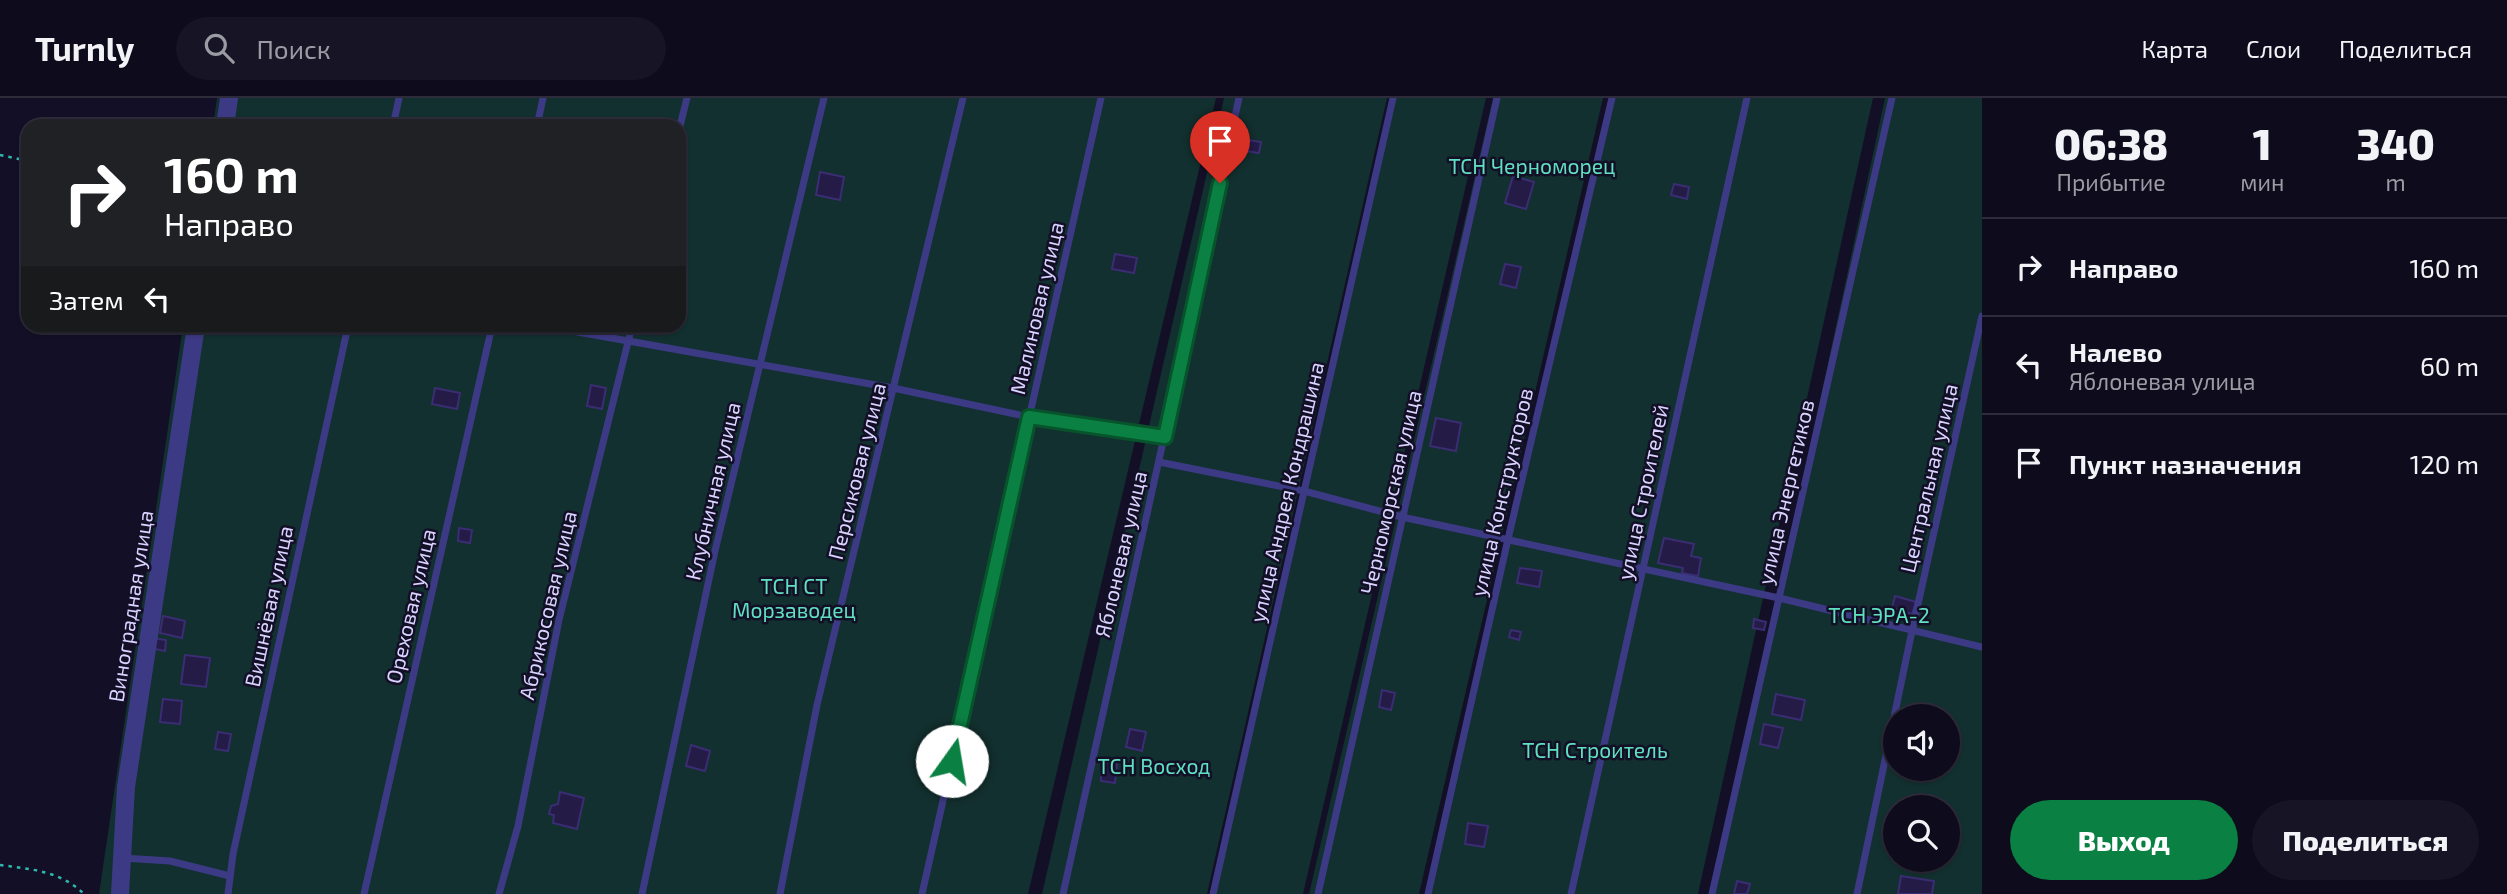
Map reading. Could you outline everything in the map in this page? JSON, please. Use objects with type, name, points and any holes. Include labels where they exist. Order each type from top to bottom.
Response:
[{"type":"street","points":[[226,119],[229,98]]},
{"type":"street","name":"Виноградная улица","points":[[120,894],[126,787],[195,333]]},
{"type":"lane","points":[[394,119],[399,98]]},
{"type":"lane","points":[[538,119],[543,98]]},
{"type":"lane","points":[[682,119],[687,98]]},
{"type":"lane","name":"Клубничная улица","points":[[642,894],[715,551],[824,98]]},
{"type":"lane","name":"Персиковая улица","points":[[780,894],[817,705],[964,98]]},
{"type":"lane","name":"Малиновая улица","points":[[922,894],[1101,98]]},
{"type":"lane","name":"Яблоневая улица","points":[[1063,894],[1239,98]]},
{"type":"lane","name":"улица Андрея Кондрашина","points":[[1213,894],[1393,98]]},
{"type":"lane","name":"Черноморская улица","points":[[1318,894],[1497,98]]},
{"type":"lane","name":"улица Конструкторов","points":[[1428,894],[1507,538],[1612,98]]},
{"type":"lane","name":"улица Строителей","points":[[1571,894],[1747,98]]},
{"type":"lane","name":"улица Энергетиков","points":[[1712,894],[1892,98]]},
{"type":"lane","name":"Центральная улица","points":[[1857,894],[1982,316]]},
{"type":"lane","name":"Вишнёвая улица","points":[[228,894],[244,801],[346,333]]},
{"type":"lane","name":"Ореховая улица","points":[[364,894],[490,333]]},
{"type":"lane","points":[[581,333],[894,388],[1029,417],[1165,437]]},
{"type":"lane","name":"Абрикосовая улица","points":[[499,894],[517,827],[559,620],[630,333]]},
{"type":"lane","points":[[1159,462],[1304,491],[1402,517],[1779,598],[1982,647]]},
{"type":"lane","points":[[122,858],[170,861],[230,876]]},
{"type":"path","points":[[0,155],[21,160]]},
{"type":"path","points":[[0,865],[41,870],[61,878],[83,894]]},
{"type":"green space","name":"ТСН СТ Морзаводец","points":[[217,98],[1216,98],[1028,894],[99,894],[182,333],[686,333],[686,119],[214,119]]},
{"type":"green space","name":"ТСН Восход","points":[[1224,98],[1387,98],[1207,894],[1042,894]]},
{"type":"green space","points":[[1396,98],[1486,98],[1303,894],[1215,894]]},
{"type":"green space","name":"ТСН Черноморец","points":[[1493,98],[1603,98],[1419,894],[1309,894]]},
{"type":"green space","name":"ТСН Строитель","points":[[1610,98],[1873,98],[1698,894],[1425,894]]},
{"type":"green space","name":"ТСН ЭРА-2","points":[[1885,98],[1982,98],[1982,894],[1714,894]]},
{"type":"building","points":[[1248,140],[1261,142],[1259,153],[1246,151]]},
{"type":"building","points":[[820,172],[844,177],[840,200],[816,195]]},
{"type":"building","points":[[1513,176],[1534,182],[1526,209],[1505,203]]},
{"type":"building","points":[[1674,184],[1689,187],[1687,199],[1671,195]]},
{"type":"building","points":[[1115,254],[1137,258],[1134,273],[1112,269]]},
{"type":"building","points":[[1505,264],[1521,267],[1516,288],[1500,284]]},
{"type":"building","points":[[591,385],[606,388],[602,409],[587,406]]},
{"type":"building","points":[[435,388],[460,393],[457,409],[432,404]]},
{"type":"building","points":[[1436,418],[1461,423],[1456,451],[1430,446]]},
{"type":"building","points":[[459,528],[472,530],[470,543],[458,541]]},
{"type":"building","points":[[1664,538],[1694,544],[1691,556],[1701,558],[1698,576],[1682,573],[1683,568],[1658,563]]},
{"type":"building","points":[[1520,568],[1542,571],[1539,587],[1517,583]]},
{"type":"building","points":[[1895,596],[1916,602],[1912,614],[1892,608]]},
{"type":"building","points":[[163,616],[185,621],[182,638],[160,633]]},
{"type":"building","points":[[1754,619],[1766,622],[1764,630],[1753,628]]},
{"type":"building","points":[[1511,630],[1521,632],[1519,640],[1509,637]]},
{"type":"building","points":[[152,638],[166,640],[165,651],[151,648]]},
{"type":"building","points":[[185,655],[210,658],[206,687],[181,684]]},
{"type":"building","points":[[1382,690],[1395,693],[1391,710],[1379,707]]},
{"type":"building","points":[[1776,694],[1805,700],[1801,720],[1772,714]]},
{"type":"building","points":[[163,699],[182,701],[180,724],[160,722]]},
{"type":"building","points":[[1764,724],[1783,728],[1778,748],[1760,744]]},
{"type":"building","points":[[1130,729],[1146,732],[1142,751],[1126,747]]},
{"type":"building","points":[[218,732],[231,734],[228,751],[215,749]]},
{"type":"building","points":[[691,745],[710,751],[705,771],[686,766]]},
{"type":"building","points":[[1101,762],[1117,764],[1115,783],[1101,781]]},
{"type":"building","points":[[560,792],[584,798],[577,829],[553,823],[554,815],[549,814],[551,806],[558,804]]},
{"type":"building","points":[[1468,823],[1488,826],[1484,847],[1465,844]]},
{"type":"building","points":[[1901,876],[1934,881],[1932,894],[1898,894]]},
{"type":"building","points":[[1737,881],[1750,884],[1747,894],[1734,894]]},
{"type":"route","points":[[952,761],[1029,417],[1165,437],[1220,183]]}]
